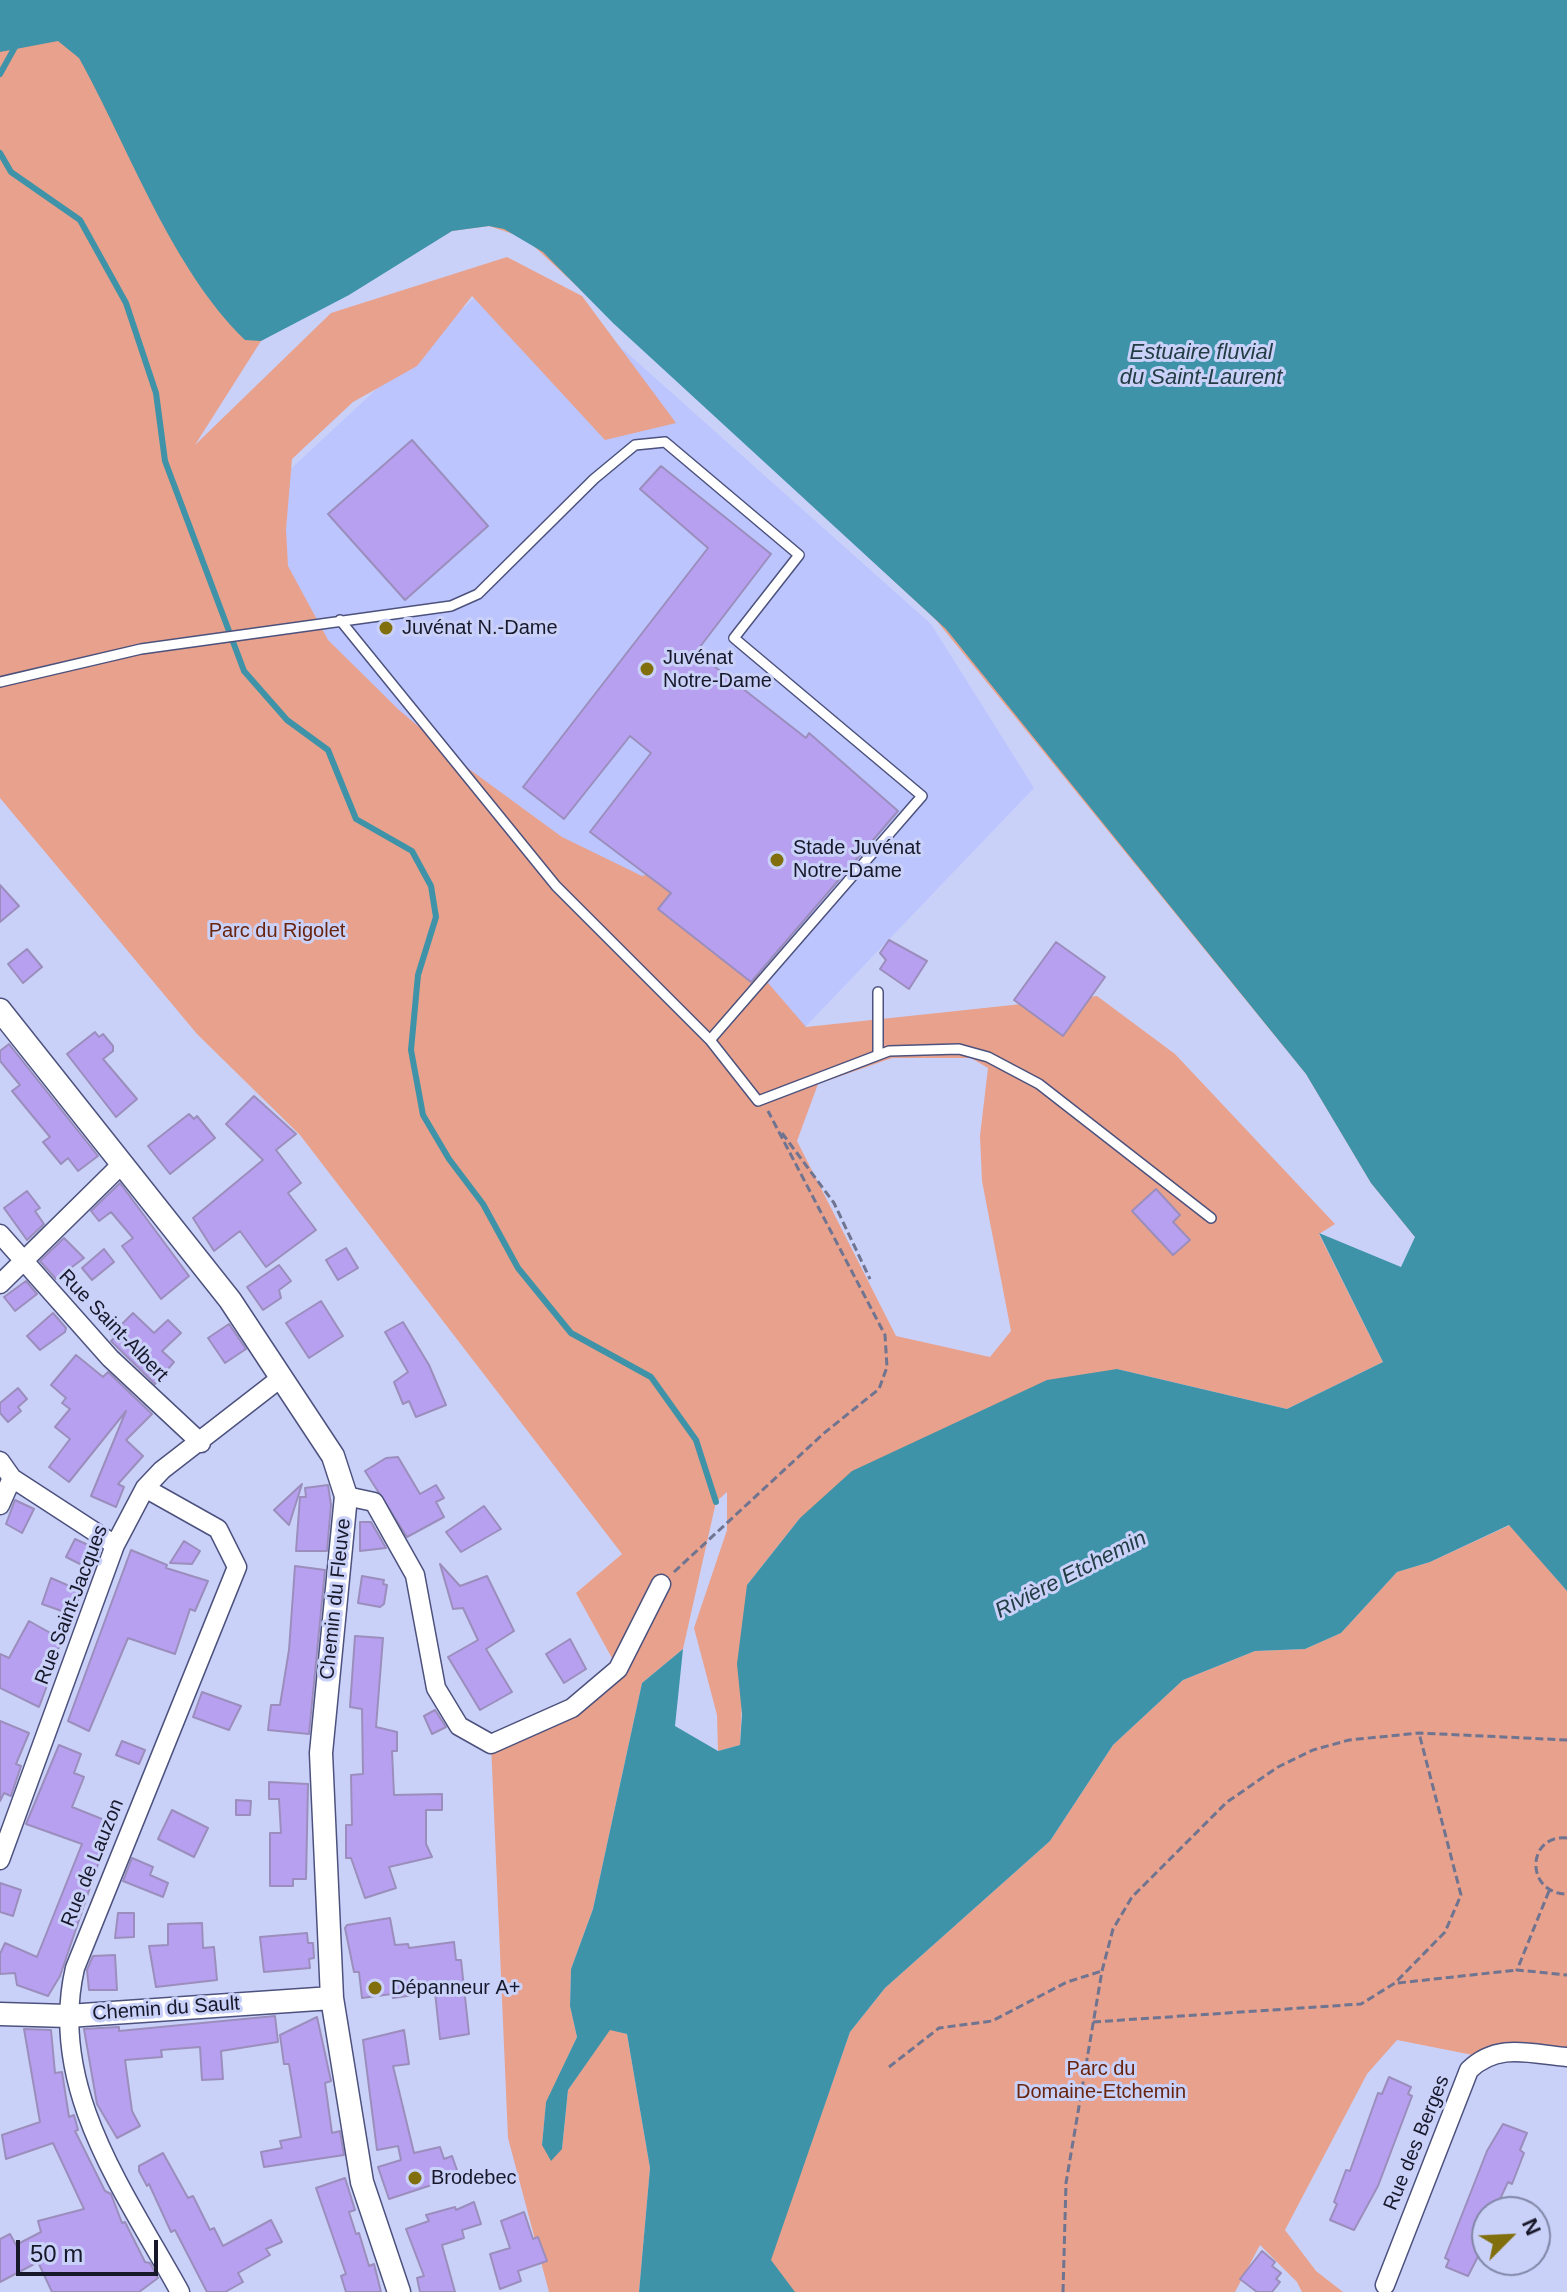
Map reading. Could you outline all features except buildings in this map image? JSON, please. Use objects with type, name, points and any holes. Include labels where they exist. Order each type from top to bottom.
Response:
[{"type":"street","name":"Chemin du Fleuve","points":[[0,1010],[230,1300],[333,1456],[346,1496],[321,1753],[332,1998],[362,2182],[399,2292]]},
{"type":"street","points":[[0,1284],[123,1163]]},
{"type":"street","name":"Rue Saint-Albert","points":[[0,1234],[110,1358],[201,1443]]},
{"type":"street","name":"Rue Saint-Jacques","points":[[0,1860],[115,1545],[145,1488],[162,1470],[201,1443],[282,1377]]},
{"type":"street","points":[[0,1461],[12,1478],[115,1545]]},
{"type":"street","points":[[0,1505],[12,1478]]},
{"type":"street","name":"Rue de Lauzon","points":[[145,1488],[218,1529],[237,1567],[75,1968],[68,2016],[75,2082],[86,2117],[180,2292]]},
{"type":"street","points":[[346,1496],[374,1502],[415,1575],[436,1688],[459,1726],[491,1744],[572,1708],[618,1669],[661,1584]]},
{"type":"street","name":"Chemin du Sault","points":[[0,2014],[68,2016],[332,1998]]},
{"type":"street","name":"Rue des Berges","points":[[1385,2285],[1469,2070],[1483,2057],[1498,2052],[1567,2057]]},
{"type":"lane","points":[[0,682],[141,649],[280,627],[451,606],[478,594],[594,479],[635,445],[665,442],[799,555],[734,638],[922,796],[710,1040]]},
{"type":"lane","points":[[340,620],[556,886],[710,1040],[760,1100],[889,1051],[959,1049],[988,1057],[1039,1084],[1211,1218]]},
{"type":"lane","points":[[878,992],[878,1055]]},
{"type":"path","points":[[760,1100],[834,1203],[870,1279]]},
{"type":"path","points":[[680,1566],[823,1434],[879,1389],[887,1367],[885,1335],[774,1122]]},
{"type":"path","points":[[1093,2022],[1361,2004],[1395,1983],[1445,1932],[1461,1895],[1419,1733]]},
{"type":"path","points":[[1063,2292],[1066,2183],[1093,2022],[1113,1929],[1132,1897],[1227,1802],[1278,1767],[1313,1750],[1349,1740],[1419,1733],[1567,1740]]},
{"type":"path","points":[[1567,1838],[1544,1844],[1535,1860],[1537,1877],[1549,1891],[1567,1894]]},
{"type":"path","points":[[1517,1970],[1549,1891]]},
{"type":"path","points":[[1395,1983],[1517,1970],[1567,1975]]},
{"type":"path","points":[[889,2067],[939,2028],[992,2021],[1067,1982],[1102,1971]]},
{"type":"shaded area","name":"Juvénat Notre-Dame","points":[[502,272],[561,294],[931,624],[1034,788],[741,1094],[365,714],[236,520]]},
{"type":"green space","name":"Parc du Rigolet","points":[[0,0],[1154,0],[1415,1237],[1371,1183],[1306,1074],[936,620],[525,238],[489,226],[452,231],[261,341],[195,445],[331,313],[507,257],[582,296],[676,423],[605,440],[472,296],[417,366],[353,402],[292,459],[286,529],[288,566],[328,640],[399,710],[469,769],[562,837],[642,876],[670,869],[806,1027],[1097,996],[1175,1054],[1335,1224],[1319,1234],[1383,1362],[1287,1409],[1117,1369],[800,1518],[747,1585],[740,1745],[718,1751],[717,1715],[694,1628],[727,1530],[727,1492],[716,1502],[683,1649],[642,1683],[593,1909],[571,1969],[570,2006],[577,2037],[546,2103],[542,2145],[562,2149],[568,2090],[610,2029],[627,2034],[650,2168],[639,2292],[549,2292],[508,2138],[491,1744],[571,1708],[618,1669],[576,1593],[622,1554],[300,1135],[197,1034],[0,798]],"holes":[[[892,1058],[971,1058],[988,1068],[980,1136],[982,1181],[1011,1331],[990,1357],[896,1336],[797,1141],[818,1084]]]},
{"type":"green space","name":"Parc du Domaine-Etchemin","points":[[1510,1525],[1567,1591],[1567,2057],[1483,2057],[1397,2040],[1367,2074],[1285,2230],[1316,2271],[1343,2292],[1302,2292],[1297,2282],[1260,2245],[1235,2292],[776,2292],[770,2260],[850,2032],[885,1988],[1050,1841],[1113,1745],[1183,1680],[1255,1651],[1305,1649],[1341,1633],[1397,1572],[1430,1562]]},
{"type":"water","name":"Estuaire fluvial du Saint-Laurent","points":[[0,0],[1567,0],[1567,1591],[1509,1525],[1430,1562],[1397,1572],[1341,1633],[1305,1649],[1255,1651],[1183,1680],[1113,1745],[1050,1841],[885,1988],[850,2032],[771,2260],[795,2292],[639,2292],[650,2168],[627,2034],[610,2030],[568,2090],[562,2149],[551,2161],[542,2145],[546,2102],[577,2037],[570,2006],[571,1969],[593,1909],[642,1683],[683,1649],[675,1726],[718,1751],[740,1745],[742,1714],[737,1664],[747,1585],[800,1518],[852,1471],[1047,1380],[1117,1369],[1287,1409],[1383,1362],[1319,1233],[1401,1267],[1415,1237],[1371,1183],[1306,1074],[946,629],[613,323],[543,252],[504,229],[489,226],[452,231],[349,295],[261,341],[245,340],[219,311],[173,243],[79,58],[58,41],[0,52]]},
{"type":"waterway","points":[[0,74],[15,47]]},
{"type":"waterway","points":[[0,153],[11,172],[80,220],[126,303],[156,393],[165,461],[244,671],[287,720],[328,750],[356,819],[412,851],[431,886],[436,917],[418,975],[411,1050],[423,1115],[449,1159],[483,1204],[518,1268],[571,1333],[651,1377],[696,1440],[716,1502]]},
{"type":"place","name":"Juvénat N.-Dame","points":[[386,628]]},
{"type":"place","name":"Juvénat Notre-Dame","points":[[647,669]]},
{"type":"place","name":"Stade Juvénat Notre-Dame","points":[[777,860]]},
{"type":"place","name":"Dépanneur A+","points":[[375,1988]]},
{"type":"place","name":"Brodebec","points":[[415,2178]]},
{"type":"water label","name":"Rivière Etchemin","points":[[1071,1575]]}]
